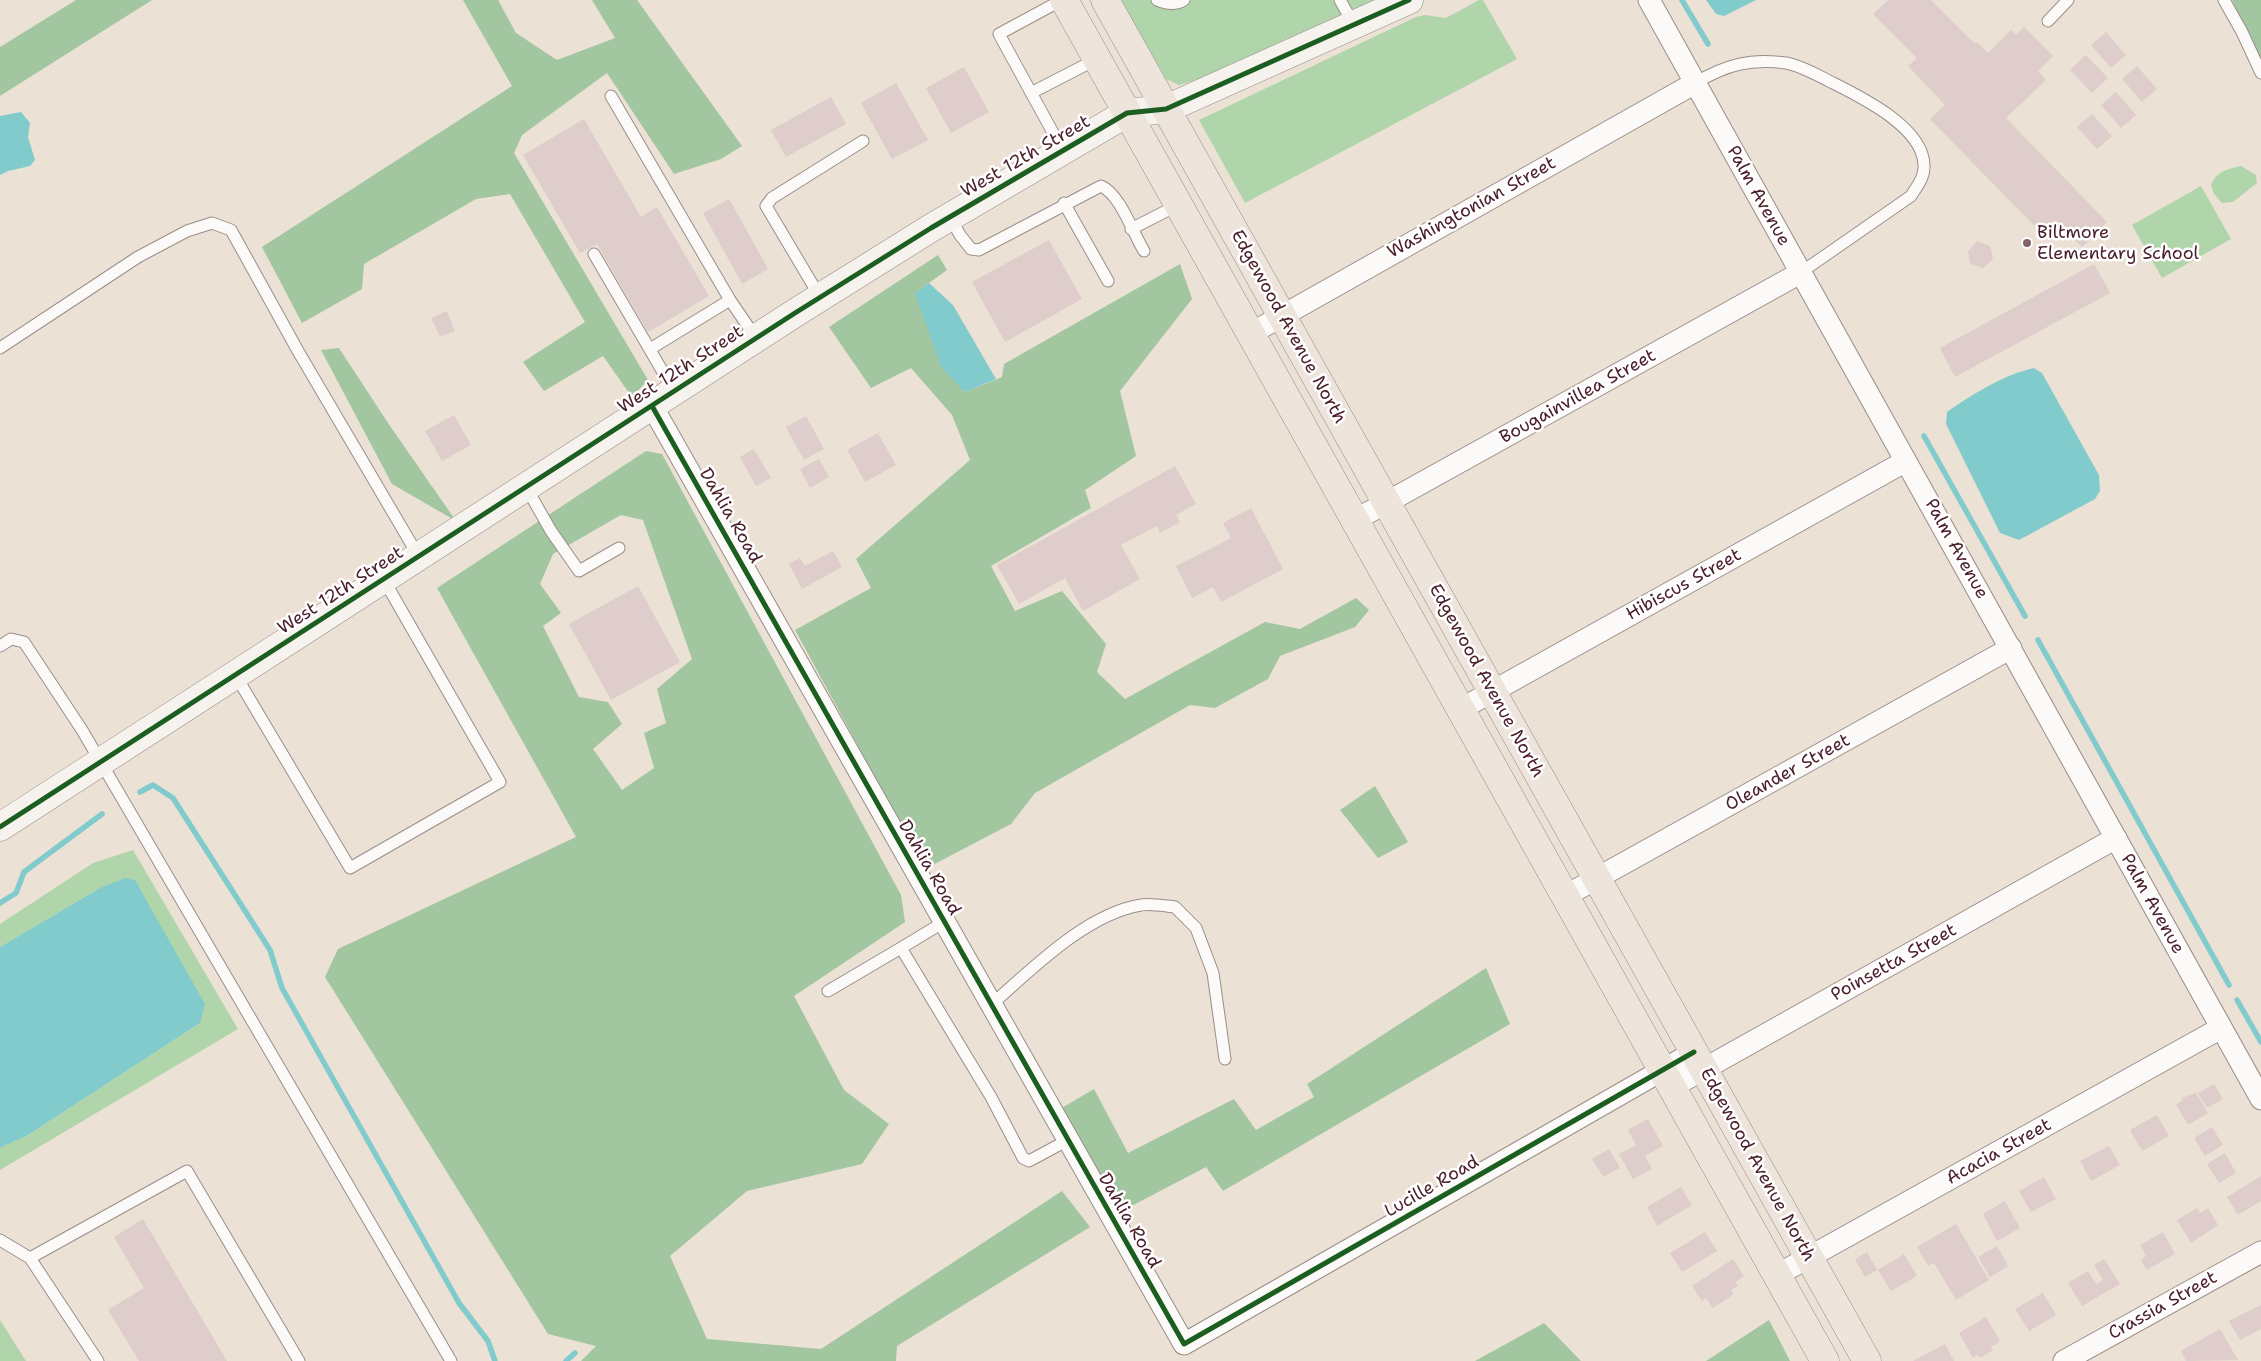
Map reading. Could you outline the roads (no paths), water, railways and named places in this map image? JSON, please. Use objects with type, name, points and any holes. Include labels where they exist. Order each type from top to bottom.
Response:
[{"type":"main road","name":"Edgewood Avenue North","points":[[1063,0],[1825,1361]]},
{"type":"main road","name":"Edgewood Avenue North","points":[[1105,0],[1867,1361]]},
{"type":"street","name":"West 12th Street","points":[[0,827],[820,297],[950,217],[1127,113],[1166,109],[1410,0]]},
{"type":"street","name":"Palm Avenue","points":[[1649,0],[2261,1099]]},
{"type":"street","name":"Washingtonian Street","points":[[1250,334],[1695,82]]},
{"type":"street","name":"Bougainvillea Street","points":[[1355,520],[1800,273]]},
{"type":"street","name":"Dahlia Road","points":[[652,406],[1184,1344]]},
{"type":"street","name":"Hibiscus Street","points":[[1461,709],[1906,461]]},
{"type":"street","name":"Oleander Street","points":[[1565,896],[2011,648]]},
{"type":"street","name":"Poinsetta Street","points":[[1698,1061],[2116,838]]},
{"type":"street","name":"Acacia Street","points":[[1777,1275],[2221,1028]]},
{"type":"street","name":"Lucille Road","points":[[1184,1344],[1476,1178],[1698,1061]]},
{"type":"street","name":"Crassia Street","points":[[2064,1361],[2261,1252]]},
{"type":"lane","points":[[1063,0],[999,34],[1063,151]]},
{"type":"lane","points":[[1157,0],[1164,3],[1179,3],[1184,0]]},
{"type":"lane","points":[[1340,0],[1354,25]]},
{"type":"lane","points":[[2048,21],[2068,0]]},
{"type":"lane","points":[[2224,0],[2242,32],[2261,73]]},
{"type":"lane","points":[[1031,93],[1097,60]]},
{"type":"lane","points":[[1695,82],[1720,69],[1741,63],[1765,61],[1788,64],[1811,72],[1869,102],[1884,112],[1911,136],[1920,148],[1924,165],[1921,181],[1911,196],[1800,273]]},
{"type":"lane","points":[[611,96],[730,300],[756,338]]},
{"type":"lane","points":[[820,297],[766,206],[772,198],[863,141]]},
{"type":"lane","points":[[950,217],[967,244],[972,249],[979,250],[1064,203],[1100,186],[1108,189],[1119,204],[1144,251]]},
{"type":"lane","points":[[1064,203],[1108,281]]},
{"type":"lane","points":[[1131,229],[1178,204]]},
{"type":"lane","points":[[0,348],[138,257],[187,231],[212,223],[231,230],[298,351],[419,557]]},
{"type":"lane","points":[[594,254],[674,391]]},
{"type":"lane","points":[[650,349],[730,300]]},
{"type":"lane","points":[[526,487],[551,530],[579,570],[619,548]]},
{"type":"lane","points":[[236,676],[350,868],[500,782],[384,580]]},
{"type":"lane","points":[[0,646],[11,639],[24,642],[102,761],[451,1361]]},
{"type":"lane","points":[[991,1004],[1078,932],[1104,918],[1141,904],[1175,907],[1196,928],[1213,973],[1225,1059]]},
{"type":"lane","points":[[828,991],[944,922]]},
{"type":"lane","points":[[901,948],[991,1097],[1023,1158],[1029,1161],[1068,1140]]},
{"type":"lane","points":[[30,1258],[187,1171],[299,1361]]},
{"type":"lane","points":[[0,1240],[30,1258],[98,1361]]},
{"type":"water","points":[[1706,0],[1756,0],[1724,16],[1716,14]]},
{"type":"water","points":[[21,112],[30,123],[28,137],[35,160],[30,166],[8,171],[0,175],[0,116]]},
{"type":"water","points":[[929,283],[953,305],[996,379],[965,392],[941,367],[915,293]]},
{"type":"water","points":[[2034,368],[2042,373],[2099,475],[2100,491],[2095,499],[2019,540],[2000,533],[1946,424],[1947,412],[2000,380]]},
{"type":"water","points":[[125,878],[135,880],[205,1004],[200,1023],[28,1135],[0,1148],[0,947],[100,888]]},
{"type":"waterway","points":[[1682,0],[1708,44]]},
{"type":"waterway","points":[[1924,436],[2025,616]]},
{"type":"waterway","points":[[2038,640],[2229,985]]},
{"type":"waterway","points":[[140,792],[153,785],[173,798],[270,950],[282,988],[459,1303],[488,1341],[495,1361]]},
{"type":"waterway","points":[[0,903],[16,893],[24,872],[102,814]]},
{"type":"waterway","points":[[2237,1000],[2261,1042]]},
{"type":"waterway","points":[[566,1361],[575,1353]]},
{"type":"place","name":"Biltmore Elementary School","points":[[2027,243]]}]
